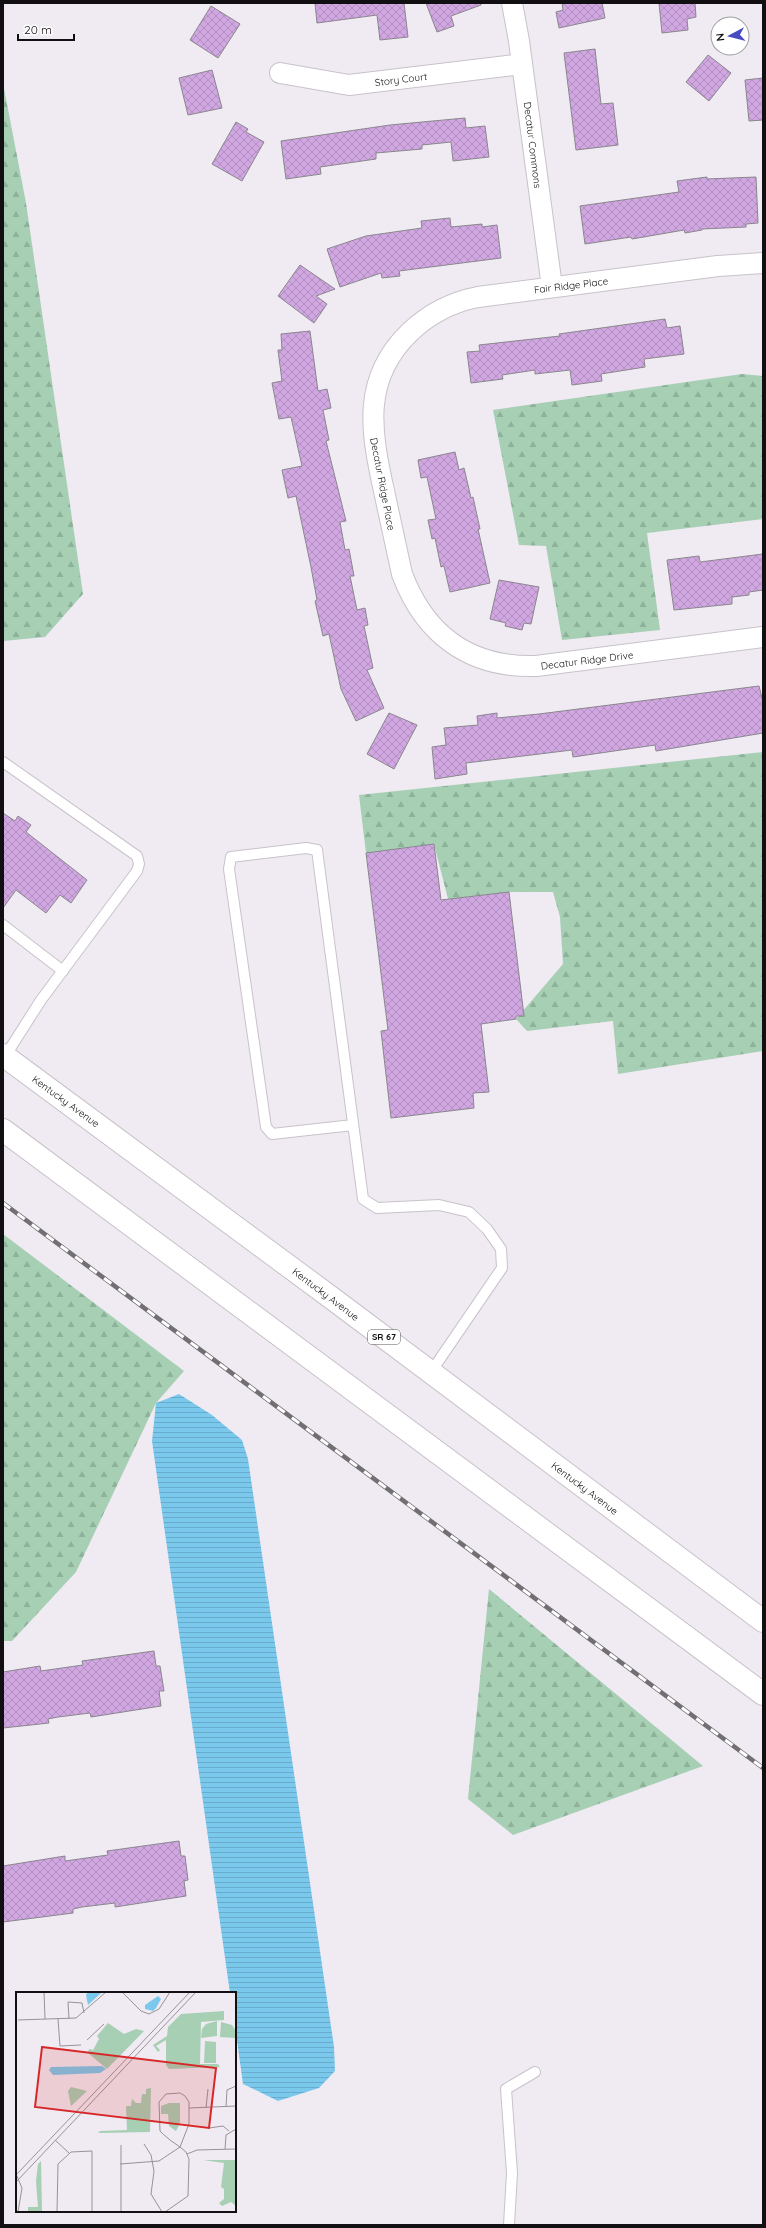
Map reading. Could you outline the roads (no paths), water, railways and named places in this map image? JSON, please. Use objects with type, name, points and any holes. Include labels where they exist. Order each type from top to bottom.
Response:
[{"type":"main road","name":"Kentucky Avenue","points":[[4,1057],[431,1372],[763,1621]]},
{"type":"main road","points":[[3,1130],[763,1694]]},
{"type":"street","name":"Decatur Commons","points":[[512,3],[522,64],[552,287]]},
{"type":"street","name":"Story Court","points":[[280,73],[349,85],[522,64]]},
{"type":"street","name":"Fair Ridge Place","points":[[396,348],[421,322],[452,304],[478,296],[718,266],[763,264]]},
{"type":"street","name":"Decatur Ridge Place","points":[[396,348],[384,368],[378,384],[372,424],[375,449],[402,574],[408,590],[425,618]]},
{"type":"street","name":"Decatur Ridge Drive","points":[[425,618],[433,628],[455,646],[480,659],[515,666],[536,666],[763,637]]},
{"type":"lane","points":[[3,762],[137,856],[139,864],[138,872],[41,1000],[4,1057]]},
{"type":"lane","points":[[353,1125],[272,1134],[266,1127],[229,869],[231,857],[306,848],[317,850],[363,1199],[377,1208],[439,1205],[469,1212],[487,1228],[501,1249],[502,1268],[431,1372]]},
{"type":"lane","points":[[3,925],[63,971]]},
{"type":"lane","points":[[509,2225],[512,2173],[506,2089],[535,2072]]},
{"type":"water","points":[[179,1394],[212,1415],[242,1440],[248,1459],[334,2047],[335,2071],[319,2088],[278,2101],[243,2084],[236,2033],[236,1992],[230,1992],[152,1441],[156,1403]]},
{"type":"railway","points":[[3,1203],[763,1768]]}]
